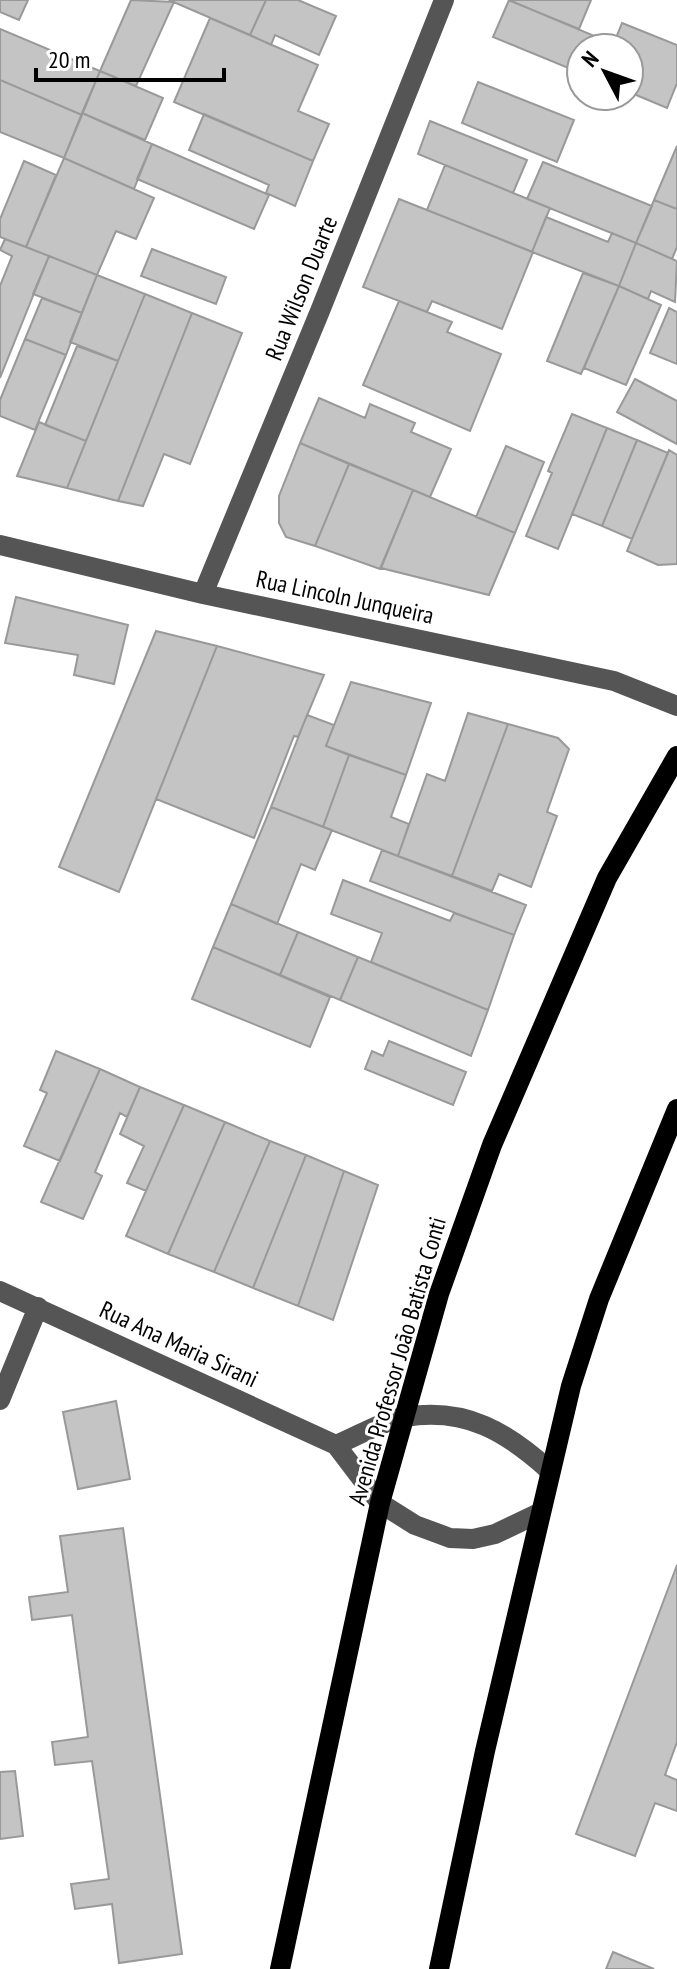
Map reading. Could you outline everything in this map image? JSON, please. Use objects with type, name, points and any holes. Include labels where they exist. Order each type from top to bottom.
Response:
[{"type":"main road","name":"Avenida Professor João Batista Conti","points":[[280,1969],[380,1503],[439,1294],[492,1145],[607,878],[677,756]]},
{"type":"main road","points":[[439,1969],[539,1513],[571,1386],[599,1299],[677,1109]]},
{"type":"street","name":"Rua Wilson Duarte","points":[[203,594],[444,0]]},
{"type":"street","name":"Rua Lincoln Junqueira","points":[[0,545],[203,594],[614,681],[677,706]]},
{"type":"street","name":"Rua Ana Maria Sirani","points":[[0,1291],[336,1445],[380,1503],[415,1525],[450,1538],[473,1539],[495,1534],[539,1513]]},
{"type":"street","points":[[0,1400],[38,1307]]},
{"type":"street","points":[[336,1445],[403,1417],[448,1416],[495,1428],[522,1445],[550,1471]]},
{"type":"building","points":[[0,0],[28,0],[19,20],[0,12]]},
{"type":"building","points":[[131,0],[174,2],[136,86],[100,71]]},
{"type":"building","points":[[169,0],[266,0],[250,35]]},
{"type":"building","points":[[266,0],[298,0],[336,16],[319,55],[275,35],[271,45],[250,35]]},
{"type":"building","points":[[508,0],[591,0],[579,29]]},
{"type":"building","points":[[509,0],[585,32],[565,32],[565,67],[493,37]]},
{"type":"building","points":[[210,18],[318,65],[298,111],[329,124],[313,161],[174,102]]},
{"type":"building","points":[[622,23],[644,32],[618,32]]},
{"type":"building","points":[[0,29],[100,71],[82,115],[0,80]]},
{"type":"building","points":[[645,32],[677,45],[677,83],[667,108],[645,99]]},
{"type":"building","points":[[100,71],[163,98],[145,140],[82,113]]},
{"type":"building","points":[[0,80],[82,115],[64,158],[0,132]]},
{"type":"building","points":[[478,82],[574,120],[557,162],[462,123]]},
{"type":"building","points":[[82,113],[152,144],[134,189],[64,158]]},
{"type":"building","points":[[204,114],[313,161],[295,206],[266,193],[269,185],[189,150]]},
{"type":"building","points":[[430,121],[527,160],[513,193],[418,154]]},
{"type":"building","points":[[152,144],[269,195],[254,229],[137,179]]},
{"type":"building","points":[[677,146],[677,209],[654,200]]},
{"type":"building","points":[[64,158],[154,198],[136,239],[116,231],[97,275],[26,247]]},
{"type":"building","points":[[24,161],[56,175],[26,247],[0,237],[0,219]]},
{"type":"building","points":[[543,162],[652,206],[636,243],[527,199]]},
{"type":"building","points":[[445,165],[550,208],[532,252],[427,210]]},
{"type":"building","points":[[399,199],[533,252],[502,329],[432,301],[427,312],[363,287]]},
{"type":"building","points":[[654,200],[677,209],[677,247],[672,259],[636,243]]},
{"type":"building","points":[[546,217],[608,242],[612,233],[636,243],[619,286],[532,252]]},
{"type":"building","points":[[5,239],[49,256],[0,378],[0,286],[12,256],[0,250]]},
{"type":"building","points":[[636,243],[677,261],[675,302],[651,291],[648,299],[619,286]]},
{"type":"building","points":[[152,249],[226,277],[216,304],[141,276]]},
{"type":"building","points":[[49,256],[97,275],[82,313],[33,294]]},
{"type":"building","points":[[583,273],[619,286],[581,374],[547,361]]},
{"type":"building","points":[[97,275],[145,294],[118,361],[70,342]]},
{"type":"building","points":[[619,286],[661,305],[626,385],[584,368]]},
{"type":"building","points":[[145,294],[192,313],[118,501],[67,488]]},
{"type":"building","points":[[42,298],[82,313],[66,355],[25,339]]},
{"type":"building","points":[[399,301],[452,322],[447,332],[501,354],[470,431],[363,385]]},
{"type":"building","points":[[669,308],[677,312],[677,364],[650,353]]},
{"type":"building","points":[[192,313],[242,333],[190,464],[164,454],[143,506],[118,501]]},
{"type":"building","points":[[25,339],[66,355],[35,430],[0,416],[0,400]]},
{"type":"building","points":[[77,346],[118,361],[86,441],[45,425]]},
{"type":"building","points":[[635,379],[677,401],[677,444],[617,412]]},
{"type":"building","points":[[319,398],[365,418],[370,404],[415,423],[411,432],[451,449],[430,497],[300,443]]},
{"type":"building","points":[[572,414],[607,428],[558,549],[526,536]]},
{"type":"building","points":[[39,422],[86,441],[67,488],[17,476]]},
{"type":"building","points":[[607,428],[637,440],[602,526],[572,514]]},
{"type":"building","points":[[637,440],[668,453],[632,539],[602,526]]},
{"type":"building","points":[[300,443],[349,464],[315,546],[286,537],[279,523],[279,496]]},
{"type":"building","points":[[506,446],[544,462],[515,533],[476,517]]},
{"type":"building","points":[[669,450],[677,455],[677,564],[658,565],[627,551]]},
{"type":"building","points":[[349,464],[413,490],[380,569],[315,546]]},
{"type":"building","points":[[413,490],[515,533],[489,595],[381,568]]},
{"type":"building","points":[[16,597],[128,625],[114,684],[74,675],[78,655],[5,643]]},
{"type":"building","points":[[156,631],[217,646],[119,892],[59,867]]},
{"type":"building","points":[[217,646],[324,675],[298,737],[294,736],[254,838],[156,799]]},
{"type":"building","points":[[351,682],[431,703],[406,775],[326,746]]},
{"type":"building","points":[[468,713],[508,724],[452,876],[398,856],[427,774],[445,781]]},
{"type":"building","points":[[307,715],[334,725],[326,746],[349,755],[323,827],[271,807]]},
{"type":"building","points":[[508,724],[558,738],[569,749],[547,812],[557,816],[531,887],[499,874],[492,891],[452,876]]},
{"type":"building","points":[[349,755],[406,775],[391,817],[409,824],[398,856],[323,827]]},
{"type":"building","points":[[271,807],[332,830],[315,870],[301,864],[277,924],[231,904]]},
{"type":"building","points":[[382,850],[526,905],[514,935],[370,881]]},
{"type":"building","points":[[343,880],[450,921],[454,913],[514,935],[488,1010],[371,962],[382,933],[331,914]]},
{"type":"building","points":[[231,904],[298,932],[280,975],[213,947]]},
{"type":"building","points":[[298,932],[358,957],[340,1000],[280,975]]},
{"type":"building","points":[[213,947],[330,997],[310,1047],[192,999]]},
{"type":"building","points":[[358,957],[488,1010],[471,1056],[340,1000]]},
{"type":"building","points":[[389,1041],[466,1072],[453,1105],[365,1069],[372,1051],[383,1056]]},
{"type":"building","points":[[56,1051],[100,1069],[60,1161],[24,1146],[47,1093],[40,1090]]},
{"type":"building","points":[[100,1069],[140,1087],[127,1117],[120,1113],[95,1172],[102,1176],[83,1219],[41,1202]]},
{"type":"building","points":[[140,1087],[184,1105],[146,1191],[127,1183],[144,1146],[120,1134]]},
{"type":"building","points":[[184,1105],[225,1122],[168,1254],[126,1236]]},
{"type":"building","points":[[225,1122],[270,1141],[214,1272],[168,1254]]},
{"type":"building","points":[[270,1141],[306,1155],[253,1288],[214,1272]]},
{"type":"building","points":[[306,1155],[344,1171],[298,1306],[253,1288]]},
{"type":"building","points":[[344,1171],[378,1185],[333,1320],[298,1306]]},
{"type":"building","points":[[116,1401],[130,1479],[78,1489],[63,1412]]},
{"type":"building","points":[[123,1528],[182,1954],[119,1963],[112,1904],[75,1909],[71,1884],[109,1879],[92,1761],[55,1765],[52,1742],[88,1737],[72,1615],[32,1620],[29,1597],[68,1592],[60,1536]]},
{"type":"building","points":[[677,1565],[677,1742],[665,1775],[677,1780],[677,1811],[655,1803],[635,1856],[576,1834]]},
{"type":"building","points":[[15,1771],[23,1836],[0,1839],[0,1772]]},
{"type":"building","points":[[613,1952],[654,1969],[606,1969]]}]
